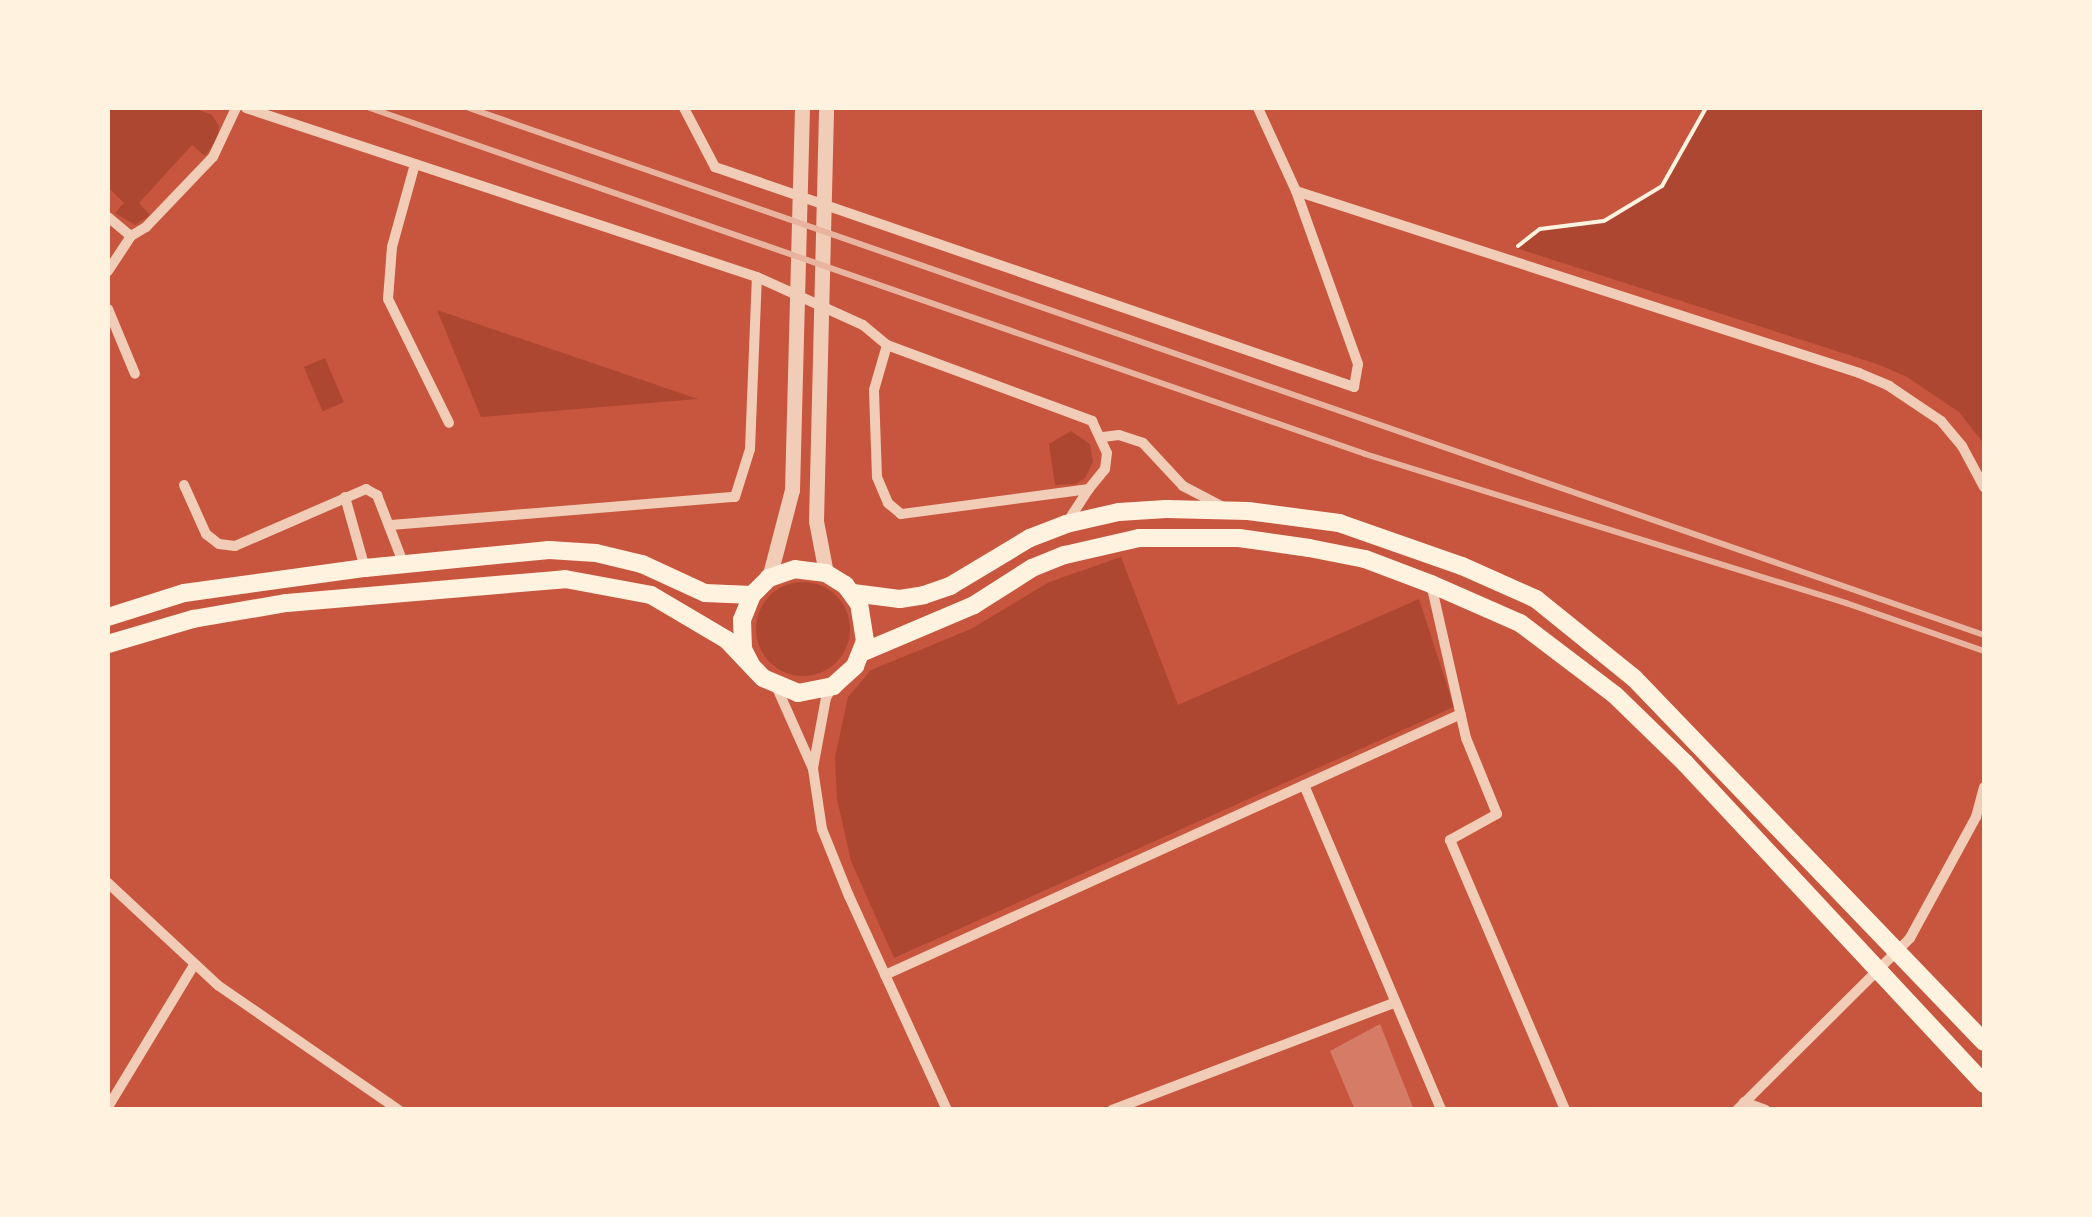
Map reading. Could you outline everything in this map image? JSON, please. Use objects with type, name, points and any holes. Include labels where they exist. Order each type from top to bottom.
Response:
[{"type":"main road","points":[[853,594],[900,599],[937,590],[972,575],[1030,538],[1066,524],[1118,512],[1228,510],[1340,523],[1462,566],[1536,599],[1634,678],[1769,814],[1984,1042]]},
{"type":"main road","points":[[862,653],[974,605],[1032,568],[1065,554],[1139,538],[1239,538],[1365,559],[1520,623],[1615,696],[1753,835],[1984,1084]]},
{"type":"main road","points":[[108,617],[184,592],[365,568],[549,550],[596,553],[642,564],[704,593],[752,595]]},
{"type":"main road","points":[[108,644],[192,619],[287,603],[565,579],[651,595],[727,640],[751,665],[777,688],[798,693],[833,686],[855,666],[862,653],[864,616],[853,594],[826,573],[795,569],[769,578],[752,595],[740,635],[751,665]]},
{"type":"street","points":[[108,272],[131,236],[146,227],[213,157],[236,108]]},
{"type":"street","points":[[246,108],[756,277],[864,325],[887,344],[1092,421],[1103,437],[1105,469],[1066,524]]},
{"type":"street","points":[[684,108],[715,168],[1354,386],[1358,364],[1296,191],[1258,108]]},
{"type":"street","points":[[769,578],[792,490],[802,108]]},
{"type":"street","points":[[826,108],[817,544],[826,573]]},
{"type":"street","points":[[414,164],[392,246],[388,299],[449,423]]},
{"type":"street","points":[[1296,191],[1820,359],[1890,386],[1941,421],[1984,487]]},
{"type":"street","points":[[108,217],[131,236]]},
{"type":"street","points":[[390,525],[734,497],[750,449],[756,277]]},
{"type":"street","points":[[108,310],[135,374]]},
{"type":"street","points":[[887,344],[874,390],[877,477],[888,504],[901,514],[1090,489]]},
{"type":"street","points":[[1103,437],[1119,435],[1143,443],[1183,486],[1228,510]]},
{"type":"street","points":[[184,485],[206,534],[218,544],[235,546],[366,489],[377,495],[404,565]]},
{"type":"street","points":[[344,497],[365,568]]},
{"type":"street","points":[[1430,584],[1466,738],[1498,814],[1450,840],[1565,1110]]},
{"type":"street","points":[[813,768],[826,698],[833,686]]},
{"type":"street","points":[[777,688],[813,768],[822,830],[946,1110]]},
{"type":"street","points":[[885,975],[1462,714]]},
{"type":"street","points":[[1304,785],[1441,1110]]},
{"type":"street","points":[[1740,1106],[1910,938],[1976,817],[1984,788]]},
{"type":"street","points":[[108,883],[194,965],[287,1036],[398,1110]]},
{"type":"street","points":[[108,1106],[194,965]]},
{"type":"street","points":[[1112,1110],[1394,1003]]},
{"type":"street","points":[[1740,1106],[1766,1110]]},
{"type":"path","points":[[1508,257],[1540,229],[1604,222],[1662,186],[1706,108]]},
{"type":"shaded area","points":[[108,108],[194,108],[212,115],[219,126],[218,138],[205,156],[192,145],[139,203],[150,215],[135,225],[115,213],[124,203],[108,187]]},
{"type":"shaded area","points":[[1706,108],[1984,108],[1984,444],[1959,412],[1907,377],[1877,364],[1516,248],[1540,229],[1604,221],[1662,186]]},
{"type":"shaded area","points":[[437,310],[698,399],[481,417]]},
{"type":"shaded area","points":[[325,358],[344,402],[323,411],[304,367]]},
{"type":"shaded area","points":[[1071,431],[1090,444],[1093,462],[1085,478],[1076,484],[1055,485],[1049,444]]},
{"type":"shaded area","points":[[1121,557],[1178,705],[1419,599],[1454,707],[894,958],[851,861],[837,799],[835,757],[848,697],[871,670],[971,629],[1049,582]]},
{"type":"shaded area","points":[[803,582],[821,586],[836,596],[846,611],[850,629],[846,647],[836,662],[821,672],[803,676],[785,672],[770,662],[760,647],[756,629],[760,611],[770,596],[785,586]]},
{"type":"building","points":[[1380,1024],[1414,1110],[1355,1110],[1330,1051]]},
{"type":"railway","points":[[370,108],[1365,454],[1846,603],[1984,651]]},
{"type":"railway","points":[[469,108],[1984,635]]}]
